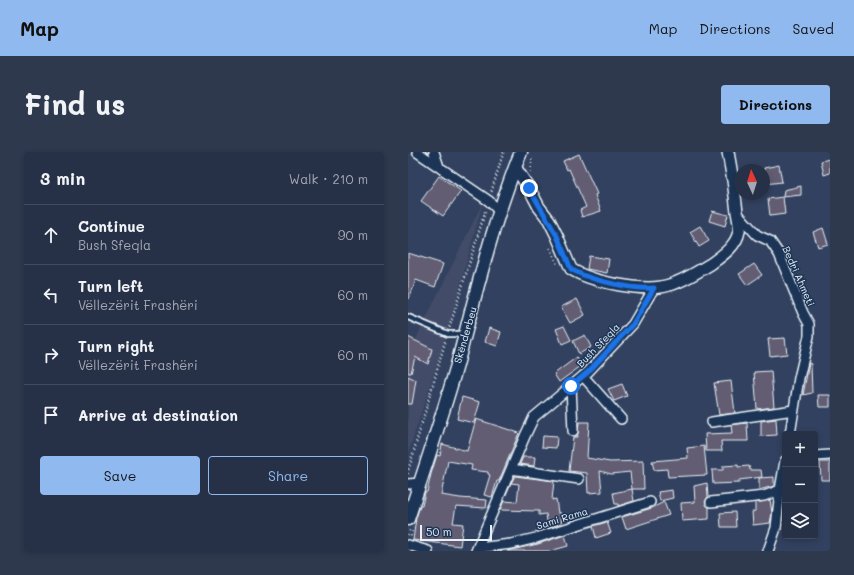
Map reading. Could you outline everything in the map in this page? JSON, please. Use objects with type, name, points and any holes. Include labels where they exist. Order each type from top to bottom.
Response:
[{"type":"main road","name":"Skënderbeu","points":[[411,522],[414,483],[456,366],[499,211],[521,152]]},
{"type":"street","points":[[416,152],[488,201],[499,211]]},
{"type":"street","points":[[434,152],[439,167]]},
{"type":"street","points":[[515,167],[526,183],[539,207],[549,220],[571,269],[582,275],[617,284],[654,288],[669,286],[690,276],[727,252],[736,238],[739,231],[738,214],[728,152]]},
{"type":"street","name":"Bedri Ahmeti","points":[[738,214],[757,235],[770,241],[779,254],[809,324],[809,336],[799,378],[790,431]]},
{"type":"street","name":"Bush Sfeqla","points":[[477,550],[534,417],[583,376],[633,324],[654,288]]},
{"type":"street","points":[[583,376],[622,419]]},
{"type":"street","points":[[571,386],[573,431]]},
{"type":"street","points":[[712,422],[794,410]]},
{"type":"street","points":[[818,456],[830,455]]},
{"type":"street","points":[[768,551],[776,528],[784,467]]},
{"type":"street","points":[[511,469],[579,479]]},
{"type":"street","points":[[711,502],[764,496],[780,490]]},
{"type":"street","name":"Sami Rama","points":[[477,550],[524,541],[650,502]]},
{"type":"street","points":[[409,545],[428,551]]},
{"type":"lane","points":[[408,316],[447,334],[465,334]]},
{"type":"path","points":[[408,469],[447,334],[504,152]]},
{"type":"path","points":[[532,152],[532,178]]},
{"type":"path","points":[[549,245],[556,264],[560,268]]},
{"type":"path","points":[[409,545],[411,522]]},
{"type":"shaded area","points":[[483,202],[447,334],[408,454],[408,355]]},
{"type":"building","points":[[579,154],[597,194],[595,195],[601,211],[582,217],[580,210],[586,207],[569,169],[567,170],[563,161]]},
{"type":"building","points":[[830,159],[830,173],[824,175],[821,161]]},
{"type":"building","points":[[779,165],[782,182],[770,183],[770,167]]},
{"type":"building","points":[[439,176],[461,191],[443,216],[421,201]]},
{"type":"building","points":[[801,186],[801,195],[783,197],[784,190]]},
{"type":"building","points":[[783,197],[785,214],[770,216],[768,200]]},
{"type":"building","points":[[712,211],[728,215],[725,226],[709,221]]},
{"type":"building","points":[[700,226],[709,241],[699,247],[690,232]]},
{"type":"building","points":[[823,228],[828,244],[818,247],[813,232]]},
{"type":"building","points":[[408,253],[443,264],[435,287],[416,280],[409,299],[408,298]]},
{"type":"building","points":[[589,256],[609,259],[607,273],[587,269]]},
{"type":"building","points":[[754,264],[762,275],[747,285],[739,274]]},
{"type":"building","points":[[577,299],[585,315],[570,323],[561,307]]},
{"type":"building","points":[[564,326],[571,340],[562,344],[556,329]]},
{"type":"building","points":[[489,328],[501,332],[497,346],[485,342]]},
{"type":"building","points":[[585,335],[591,347],[579,354],[573,341]]},
{"type":"building","points":[[408,337],[432,349],[428,364],[415,357],[411,373],[408,373]]},
{"type":"building","points":[[785,338],[787,354],[770,356],[768,339]]},
{"type":"building","points":[[577,357],[581,366],[559,382],[554,374]]},
{"type":"building","points":[[809,363],[811,364],[812,393],[803,395]]},
{"type":"building","points":[[771,371],[774,407],[757,409],[754,372]]},
{"type":"building","points":[[408,376],[416,380],[412,404],[408,404]]},
{"type":"building","points":[[731,381],[735,413],[719,415],[714,383]]},
{"type":"building","points":[[622,384],[627,396],[614,401],[608,389]]},
{"type":"building","points":[[818,395],[830,395],[830,407],[819,407]]},
{"type":"building","points":[[462,397],[480,402],[474,423],[457,419]]},
{"type":"building","points":[[476,419],[519,433],[499,481],[497,481],[492,497],[484,495],[490,475],[488,472],[471,470],[472,465],[448,461],[441,495],[487,500],[486,508],[456,506],[453,523],[463,524],[460,546],[413,540],[416,518],[420,506],[422,506],[425,492],[427,492],[437,455],[440,456],[442,444],[467,451]]},
{"type":"building","points":[[776,419],[777,435],[761,436],[761,421]]},
{"type":"building","points":[[579,422],[589,422],[587,458],[610,462],[643,461],[644,489],[632,489],[630,472],[611,474],[600,471],[602,492],[588,493],[587,473],[569,471],[573,437],[577,437]]},
{"type":"building","points":[[747,423],[748,441],[721,441],[722,451],[706,451],[705,434],[732,433],[731,425]]},
{"type":"building","points":[[543,436],[557,437],[556,448],[542,447]]},
{"type":"building","points":[[704,446],[707,475],[668,477],[667,469],[654,470],[652,461],[688,458],[687,448]]},
{"type":"building","points":[[523,457],[535,457],[534,466],[520,464]]},
{"type":"building","points":[[820,462],[830,462],[830,480],[821,480]]},
{"type":"building","points":[[738,465],[738,467],[749,466],[750,470],[761,470],[762,477],[739,480],[739,483],[713,484],[712,470],[723,470],[723,466]]},
{"type":"building","points":[[515,476],[554,481],[552,500],[556,499],[558,513],[560,512],[562,523],[548,528],[546,514],[539,515],[539,511],[500,510],[504,501],[517,502],[519,484],[511,483]]},
{"type":"building","points":[[774,477],[774,486],[759,490],[759,478]]},
{"type":"building","points":[[707,483],[708,497],[705,502],[709,507],[709,519],[682,521],[681,503],[695,502],[694,486]]},
{"type":"building","points":[[632,489],[634,501],[618,506],[618,504],[615,504],[613,493]]},
{"type":"building","points":[[672,490],[673,498],[660,501],[658,492]]},
{"type":"building","points":[[770,500],[772,513],[770,523],[753,525],[752,512],[755,511],[755,503]]},
{"type":"building","points":[[664,502],[669,515],[626,529],[622,517],[652,508]]},
{"type":"building","points":[[735,512],[736,527],[721,527],[720,513]]},
{"type":"building","points":[[607,522],[611,533],[596,538],[593,526]]},
{"type":"building","points":[[565,535],[568,546],[550,551],[507,551],[538,544]]},
{"type":"route","points":[[529,188],[539,207],[549,220],[571,269],[582,275],[617,284],[654,288],[633,324],[588,372],[571,386]]}]
